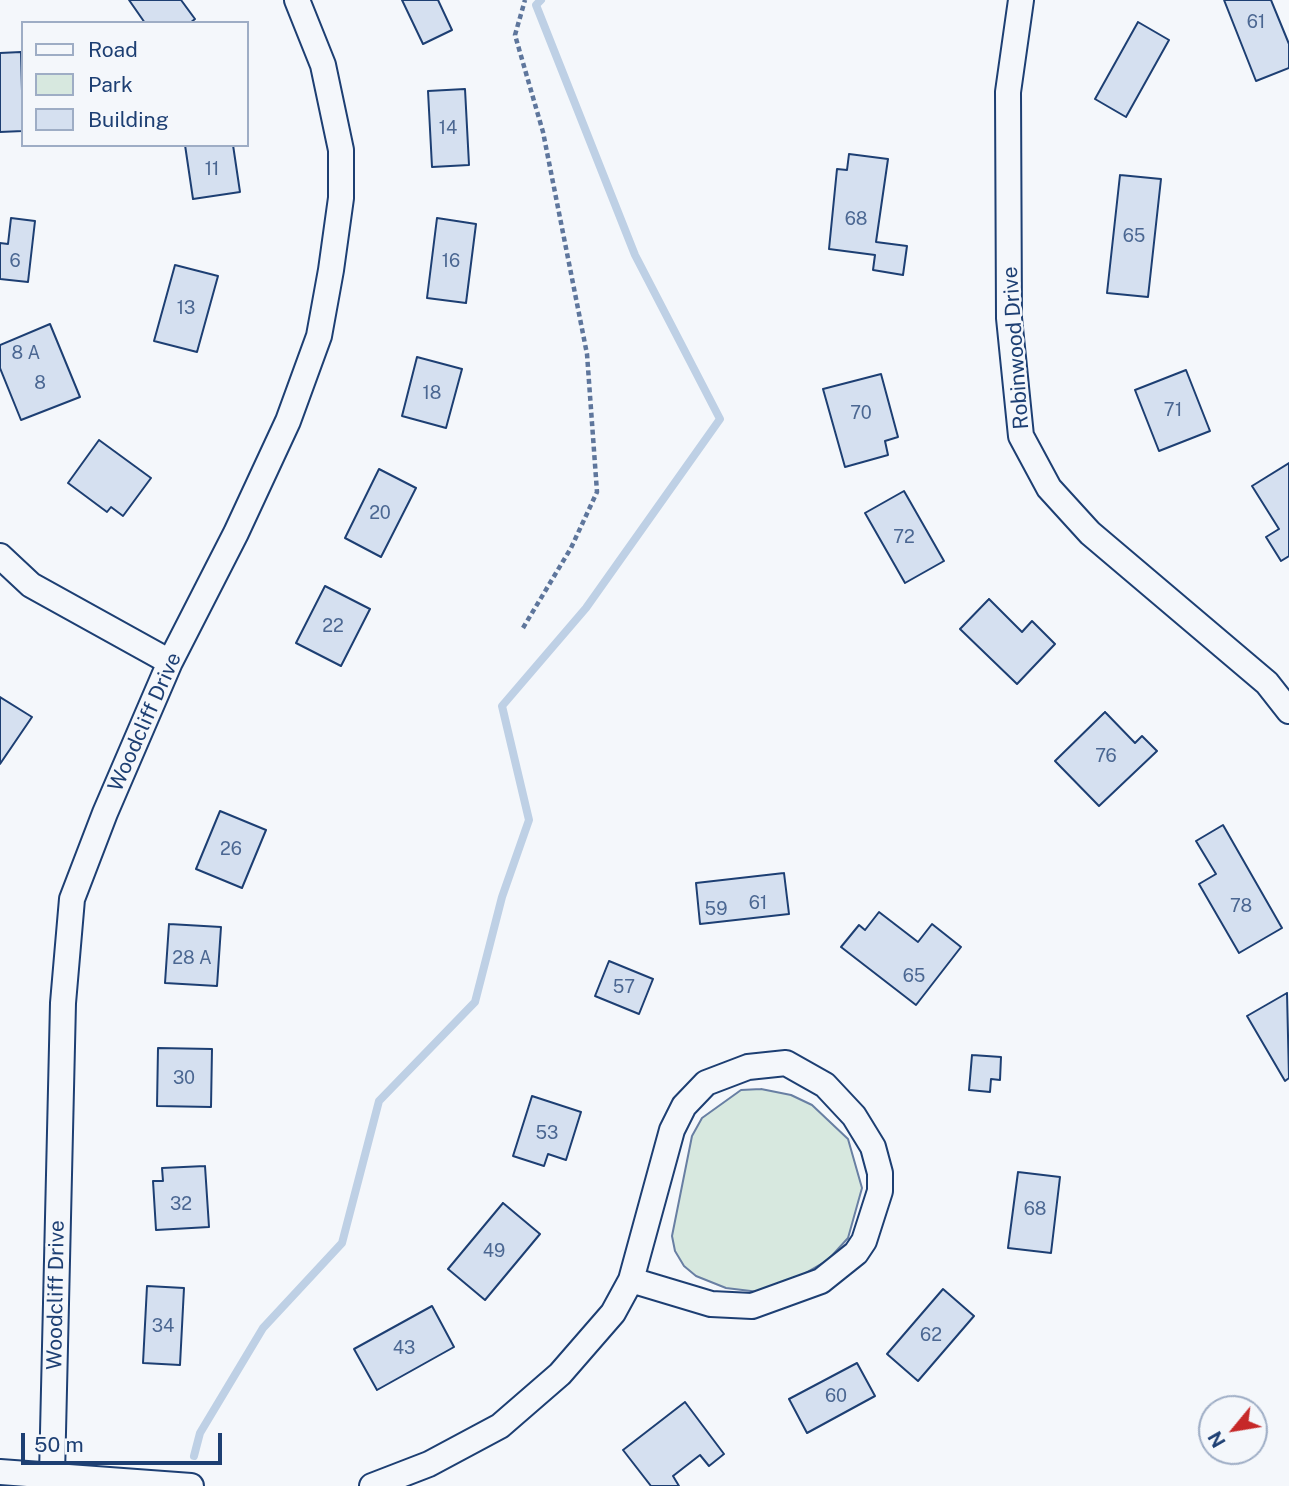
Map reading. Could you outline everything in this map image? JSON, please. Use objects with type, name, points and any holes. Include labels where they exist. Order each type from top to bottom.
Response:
[{"type":"street","name":"Woodcliff Drive","points":[[52,1475],[62,1003],[72,899],[105,813],[170,662],[236,533],[288,421],[318,336],[329,283],[341,198],[341,150],[323,65],[297,0]]},
{"type":"street","name":"Robinwood Drive","points":[[1021,0],[1008,92],[1009,318],[1021,436],[1049,488],[1090,533],[1267,683],[1289,710]]},
{"type":"street","points":[[0,556],[31,585],[170,662]]},
{"type":"street","points":[[372,1486],[429,1464],[500,1426],[560,1374],[613,1313],[631,1280],[672,1130],[684,1107],[706,1083],[748,1066],[786,1063],[825,1085],[855,1116],[873,1147],[880,1173],[880,1191],[864,1241],[856,1253],[821,1281],[752,1306],[711,1304],[631,1280]]},
{"type":"street","points":[[0,1472],[191,1486]]},
{"type":"path","points":[[523,628],[570,548],[597,492],[587,354],[543,132],[515,35],[525,0]]},
{"type":"green space","points":[[761,1089],[791,1095],[812,1105],[848,1139],[862,1188],[848,1238],[828,1260],[783,1286],[759,1292],[726,1288],[696,1276],[684,1266],[675,1251],[672,1236],[692,1136],[702,1118],[741,1090]]},
{"type":"building","points":[[129,0],[181,0],[195,19],[192,21],[144,21]]},
{"type":"building","points":[[402,0],[438,0],[452,30],[423,44]]},
{"type":"building","points":[[1224,0],[1271,0],[1289,44],[1289,68],[1256,81]]},
{"type":"building","points":[[1138,22],[1169,40],[1126,117],[1095,99]]},
{"type":"building","points":[[21,52],[21,131],[0,132],[0,53]]},
{"type":"building","points":[[465,89],[469,165],[432,167],[428,91]]},
{"type":"building","points":[[185,147],[233,147],[240,192],[193,199]]},
{"type":"building","points":[[849,154],[888,159],[876,242],[907,246],[903,275],[873,270],[875,255],[829,249],[837,169],[847,170]]},
{"type":"building","points":[[1120,175],[1161,179],[1148,297],[1107,293]]},
{"type":"building","points":[[11,218],[35,221],[28,282],[0,279],[0,243],[8,244]]},
{"type":"building","points":[[437,218],[476,224],[466,303],[427,298]]},
{"type":"building","points":[[175,265],[218,276],[197,352],[154,341]]},
{"type":"building","points":[[50,324],[80,397],[21,420],[0,368],[0,345]]},
{"type":"building","points":[[417,357],[462,369],[446,428],[402,416]]},
{"type":"building","points":[[1186,370],[1210,431],[1159,451],[1135,390]]},
{"type":"building","points":[[881,374],[898,437],[885,441],[888,455],[845,467],[823,389]]},
{"type":"building","points":[[99,440],[151,478],[123,516],[111,507],[107,512],[68,483]]},
{"type":"building","points":[[1289,463],[1289,556],[1281,561],[1266,537],[1279,529],[1252,486]]},
{"type":"building","points":[[379,469],[416,488],[381,557],[345,538]]},
{"type":"building","points":[[904,491],[944,561],[905,583],[865,513]]},
{"type":"building","points":[[325,586],[370,609],[341,666],[296,643]]},
{"type":"building","points":[[989,599],[1022,632],[1032,621],[1055,644],[1017,684],[960,629]]},
{"type":"building","points":[[0,697],[32,717],[0,764]]},
{"type":"building","points":[[1105,712],[1135,743],[1142,736],[1157,751],[1099,806],[1055,761]]},
{"type":"building","points":[[220,811],[266,830],[242,888],[196,869]]},
{"type":"building","points":[[1223,825],[1282,928],[1239,953],[1199,884],[1216,874],[1196,841]]},
{"type":"building","points":[[784,873],[789,914],[700,924],[696,883]]},
{"type":"building","points":[[879,912],[918,942],[932,924],[961,947],[916,1005],[841,947],[859,925],[865,930]]},
{"type":"building","points":[[169,924],[221,927],[217,986],[165,983]]},
{"type":"building","points":[[609,961],[653,979],[639,1014],[595,996]]},
{"type":"building","points":[[1287,993],[1289,1078],[1285,1081],[1247,1016]]},
{"type":"building","points":[[158,1048],[212,1049],[211,1107],[157,1106]]},
{"type":"building","points":[[972,1055],[1001,1057],[1000,1080],[991,1079],[990,1092],[969,1090]]},
{"type":"building","points":[[532,1096],[581,1112],[566,1160],[548,1154],[544,1166],[513,1156]]},
{"type":"building","points":[[205,1166],[209,1227],[156,1230],[153,1181],[163,1181],[162,1168]]},
{"type":"building","points":[[1018,1172],[1060,1177],[1051,1253],[1008,1248]]},
{"type":"building","points":[[503,1203],[540,1234],[485,1300],[448,1269]]},
{"type":"building","points":[[147,1286],[184,1288],[180,1365],[143,1363]]},
{"type":"building","points":[[943,1289],[974,1316],[918,1381],[887,1354]]},
{"type":"building","points":[[432,1306],[454,1347],[377,1390],[354,1349]]},
{"type":"building","points":[[857,1363],[875,1396],[807,1433],[789,1399]]},
{"type":"building","points":[[685,1402],[724,1454],[709,1466],[700,1455],[673,1476],[679,1486],[651,1486],[623,1450]]},
{"type":"waterway","points":[[194,1456],[200,1433],[263,1328],[342,1243],[379,1101],[475,1002],[502,897],[529,820],[502,706],[586,608],[720,419],[635,255],[536,5],[541,0]]}]
